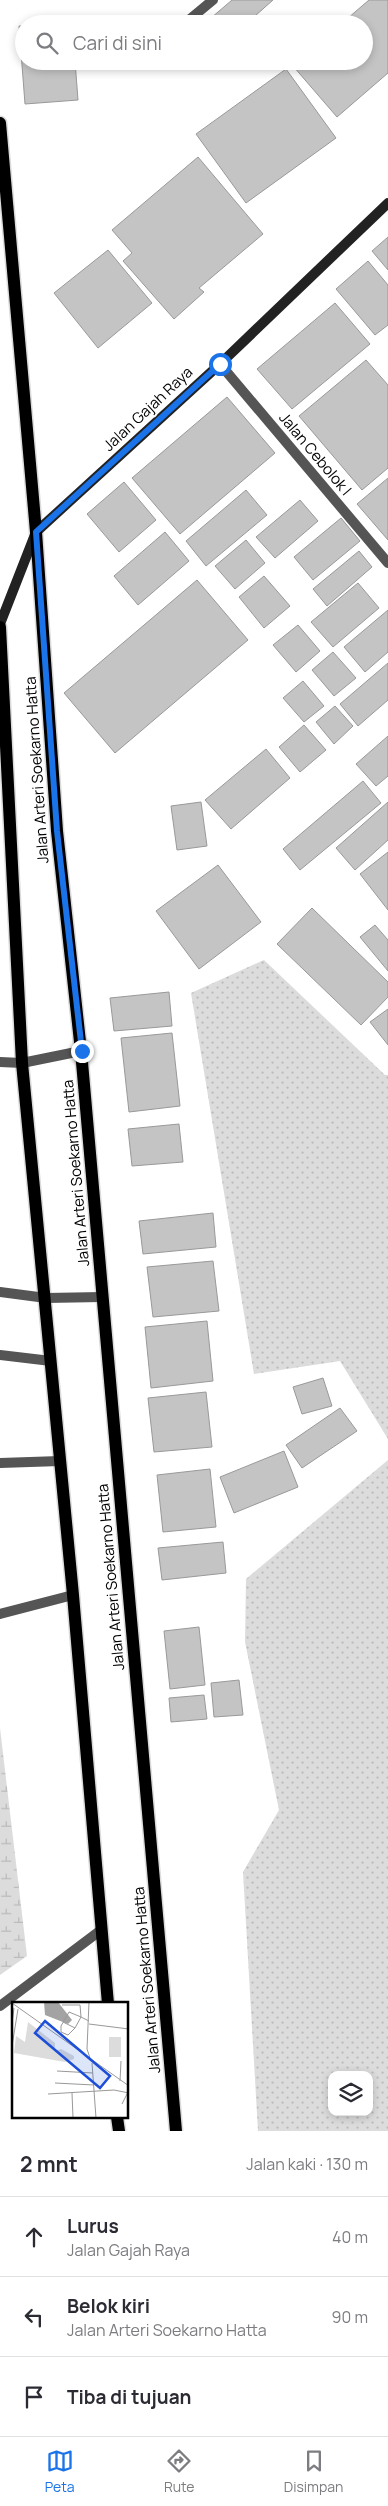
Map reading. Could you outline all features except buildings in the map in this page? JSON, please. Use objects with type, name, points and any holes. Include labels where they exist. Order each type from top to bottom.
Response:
[{"type":"main road","name":"Jalan Arteri Soekarno Hatta","points":[[0,123],[36,532],[57,831],[82,1051],[176,2131]]},
{"type":"main road","name":"Jalan Gajah Raya","points":[[36,532],[220,364],[388,203]]},
{"type":"main road","points":[[0,625],[36,532]]},
{"type":"main road","name":"Jalan Arteri Soekarno Hatta","points":[[0,625],[22,1063],[46,1298],[108,2002]]},
{"type":"main road","points":[[0,854],[13,861]]},
{"type":"main road","points":[[118,2118],[119,2131]]},
{"type":"street","points":[[195,15],[213,0]]},
{"type":"street","name":"Jalan Cebolok I","points":[[220,364],[388,563]]},
{"type":"street","points":[[0,1062],[22,1063],[82,1051]]},
{"type":"street","points":[[0,1292],[46,1298],[102,1297]]},
{"type":"street","points":[[0,1355],[51,1360]]},
{"type":"street","points":[[0,1463],[60,1461]]},
{"type":"street","points":[[0,1614],[73,1595]]},
{"type":"street","points":[[0,2006],[101,1930]]},
{"type":"green space","points":[[264,960],[385,1075],[388,1075],[388,1439],[340,1361],[254,1374],[191,993]]},
{"type":"green space","points":[[388,1460],[388,2131],[258,2131],[243,1872],[279,1810],[245,1642],[246,1579]]},
{"type":"green space","points":[[0,1728],[27,1956],[0,1975]]},
{"type":"route","points":[[82,1051],[57,831],[36,532],[220,364]]}]
